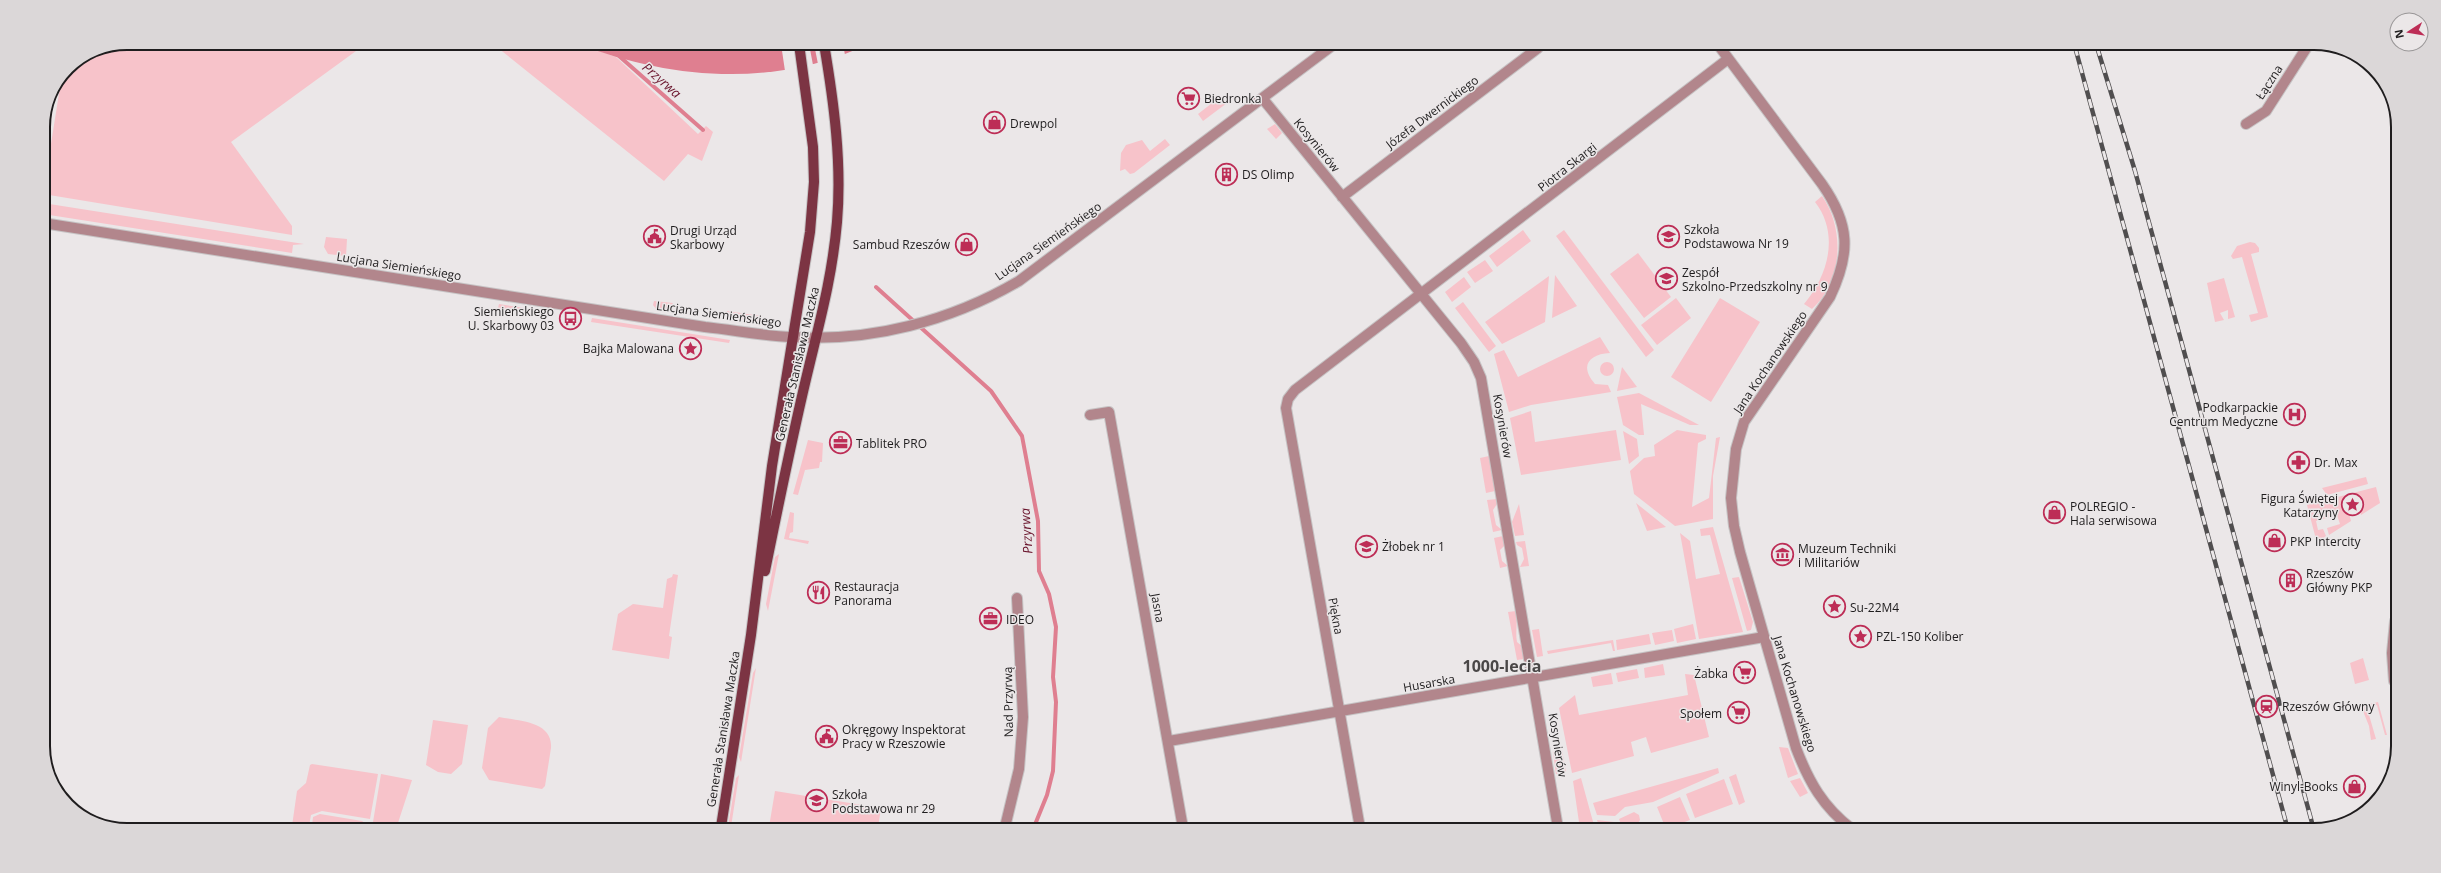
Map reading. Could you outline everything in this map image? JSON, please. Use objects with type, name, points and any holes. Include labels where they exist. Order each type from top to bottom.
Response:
[{"type":"main road","name":"Generała Stanisława Maczka","points":[[722,823],[751,636],[772,466],[810,232],[814,182],[813,147],[808,98],[800,50]]},
{"type":"main road","name":"Generała Stanisława Maczka","points":[[751,636],[806,379],[828,294],[837,221],[837,151],[825,50]]},
{"type":"street","name":"Lucjana Siemieńskiego","points":[[50,224],[503,296],[793,338],[879,332],[935,319],[977,304],[1019,281],[1326,50]]},
{"type":"street","name":"Józefa Dwernickiego","points":[[1342,197],[1535,50]]},
{"type":"street","name":"Jana Kochanowskiego","points":[[1722,50],[1835,203],[1844,226],[1845,240],[1842,266],[1830,296],[1752,408],[1744,422],[1736,449],[1731,498],[1734,526],[1764,637],[1807,777],[1819,797],[1835,817],[1844,823]]},
{"type":"street","name":"Łączna","points":[[2246,124],[2266,111],[2305,50]]},
{"type":"street","name":"Piotra Skargi","points":[[1286,408],[1288,399],[1295,390],[1421,296],[1728,59]]},
{"type":"street","name":"Kosynierów","points":[[1264,98],[1421,296],[1461,343],[1474,362],[1481,378],[1534,678],[1557,823]]},
{"type":"street","name":"Piękna","points":[[1286,408],[1359,823]]},
{"type":"street","name":"Jasna","points":[[1090,415],[1110,412],[1182,823]]},
{"type":"street","name":"Nad Przyrwą","points":[[1006,823],[1019,769],[1023,717],[1018,598]]},
{"type":"street","name":"Husarska","points":[[1169,741],[1764,637]]},
{"type":"shaded area","points":[[357,50],[231,142],[292,226],[292,235],[50,195],[50,150],[60,90],[63,84],[76,69],[84,63],[112,51]]},
{"type":"shaded area","points":[[500,50],[596,50],[616,57],[698,134],[706,126],[713,132],[702,161],[688,154],[664,181]]},
{"type":"shaded area","points":[[596,50],[853,50],[833,58],[798,68],[761,73],[724,74],[687,71],[650,65]]},
{"type":"shaded area","points":[[1216,100],[1220,105],[1227,103],[1203,121],[1198,114]]},
{"type":"shaded area","points":[[1275,124],[1282,133],[1276,139],[1267,129]]},
{"type":"shaded area","points":[[1165,139],[1170,145],[1134,173],[1130,174],[1125,169],[1120,171],[1121,153],[1126,145],[1142,140],[1150,151]]},
{"type":"shaded area","points":[[1822,196],[1829,209],[1834,224],[1837,239],[1837,254],[1835,270],[1830,284],[1812,309],[1804,304],[1819,281],[1825,268],[1828,254],[1829,241],[1827,228],[1823,214],[1815,202]]},
{"type":"shaded area","points":[[50,204],[304,244],[293,245],[292,253],[50,215]]},
{"type":"shaded area","points":[[1523,230],[1531,241],[1497,267],[1489,256]]},
{"type":"shaded area","points":[[1564,230],[1654,350],[1646,357],[1556,236]]},
{"type":"shaded area","points":[[326,237],[347,239],[346,256],[328,254],[324,247]]},
{"type":"shaded area","points":[[2250,242],[2255,243],[2259,248],[2259,252],[2251,254],[2268,317],[2251,322],[2249,315],[2258,313],[2242,257],[2233,259],[2231,256],[2237,246]]},
{"type":"shaded area","points":[[1638,253],[1671,297],[1644,318],[1610,274]]},
{"type":"shaded area","points":[[1485,260],[1493,271],[1475,283],[1467,272]]},
{"type":"shaded area","points":[[1555,275],[1577,306],[1552,318]]},
{"type":"shaded area","points":[[1549,276],[1545,322],[1502,344],[1485,322]]},
{"type":"shaded area","points":[[1464,277],[1471,287],[1452,302],[1445,292]]},
{"type":"shaded area","points":[[2224,278],[2235,317],[2228,319],[2228,310],[2220,313],[2224,320],[2215,322],[2207,283]]},
{"type":"shaded area","points":[[1676,298],[1691,318],[1657,345],[1641,325]]},
{"type":"shaded area","points":[[1720,298],[1760,322],[1711,402],[1671,377]]},
{"type":"shaded area","points":[[654,301],[673,303],[669,310],[657,310],[653,305]]},
{"type":"shaded area","points":[[1463,302],[1496,346],[1489,352],[1455,308]]},
{"type":"shaded area","points":[[499,304],[549,312],[548,316],[498,308]]},
{"type":"shaded area","points":[[727,311],[761,316],[760,324],[727,315]]},
{"type":"shaded area","points":[[592,318],[730,340],[729,343],[591,322]]},
{"type":"shaded area","points":[[1600,337],[1610,353],[1597,356],[1592,359],[1587,367],[1588,372],[1590,378],[1595,384],[1608,385],[1611,392],[1531,405],[1509,412],[1494,354],[1504,350],[1518,377]]},
{"type":"shaded area","points":[[1604,362],[1610,362],[1614,366],[1614,372],[1610,376],[1604,376],[1600,372],[1600,366]]},
{"type":"shaded area","points":[[1622,367],[1637,387],[1617,391]]},
{"type":"shaded area","points":[[1639,393],[1699,425],[1690,425],[1641,404],[1644,435],[1639,435],[1623,425],[1617,397]]},
{"type":"shaded area","points":[[1531,411],[1535,442],[1616,430],[1621,460],[1521,475],[1510,418]]},
{"type":"shaded area","points":[[1677,430],[1706,435],[1706,439],[1698,443],[1692,507],[1709,498],[1716,438],[1720,437],[1713,476],[1713,519],[1675,526],[1634,494],[1630,471],[1644,458],[1655,456],[1654,445]]},
{"type":"shaded area","points":[[1623,431],[1637,439],[1639,456],[1629,464]]},
{"type":"shaded area","points":[[808,440],[823,443],[822,462],[820,462],[819,468],[805,470],[798,495],[793,494]]},
{"type":"shaded area","points":[[1489,456],[1495,491],[1486,493],[1480,458]]},
{"type":"shaded area","points":[[2366,477],[2368,484],[2327,495],[2322,488]]},
{"type":"shaded area","points":[[2376,487],[2380,503],[2361,515],[2357,498],[2346,501],[2351,521],[2329,535],[2327,528],[2340,524],[2337,515],[2316,521],[2318,530],[2323,529],[2326,536],[2317,543],[2307,505]]},
{"type":"shaded area","points":[[1497,499],[1497,504],[1493,510],[1496,525],[1502,530],[1493,532],[1487,500]]},
{"type":"shaded area","points":[[1636,503],[1666,527],[1647,531]]},
{"type":"shaded area","points":[[1519,504],[1524,535],[1515,536],[1512,522]]},
{"type":"shaded area","points":[[790,512],[794,513],[793,532],[790,533],[789,538],[809,541],[808,544],[784,539]]},
{"type":"shaded area","points":[[1713,527],[1743,632],[1699,639],[1680,533],[1690,541],[1696,579],[1720,574],[1710,535],[1701,536],[1700,529]]},
{"type":"shaded area","points":[[1503,536],[1505,545],[1500,550],[1502,561],[1508,566],[1500,568],[1494,538]]},
{"type":"shaded area","points":[[1525,541],[1529,566],[1520,567],[1524,559],[1522,548],[1517,545],[1516,542]]},
{"type":"shaded area","points":[[779,554],[768,611],[766,604],[775,557]]},
{"type":"shaded area","points":[[673,574],[678,575],[669,636],[672,637],[669,659],[612,650],[618,614],[633,604],[663,608],[667,579],[672,577]]},
{"type":"shaded area","points":[[1739,577],[1753,622],[1751,630],[1747,631],[1732,578]]},
{"type":"shaded area","points":[[1516,611],[1517,642],[1523,647],[1524,659],[1517,660],[1508,612]]},
{"type":"shaded area","points":[[1693,624],[1696,639],[1677,643],[1674,629]]},
{"type":"shaded area","points":[[1539,629],[1543,656],[1537,657],[1532,630]]},
{"type":"shaded area","points":[[1672,630],[1674,641],[1655,645],[1652,633]]},
{"type":"shaded area","points":[[1649,634],[1651,644],[1617,650],[1616,640]]},
{"type":"shaded area","points":[[1613,640],[1615,651],[1613,651],[1611,643],[1548,654],[1547,651]]},
{"type":"shaded area","points":[[2363,658],[2369,680],[2355,684],[2350,663]]},
{"type":"shaded area","points":[[1663,664],[1665,675],[1645,678],[1644,668]]},
{"type":"shaded area","points":[[756,668],[741,762],[739,757],[753,673]]},
{"type":"shaded area","points":[[1637,669],[1639,678],[1618,682],[1616,673]]},
{"type":"shaded area","points":[[1611,673],[1613,684],[1593,687],[1591,677]]},
{"type":"shaded area","points":[[1685,674],[1694,675],[1709,737],[1651,753],[1646,737],[1631,742],[1634,756],[1572,773],[1559,708],[1575,695],[1579,715],[1688,695]]},
{"type":"shaded area","points":[[2378,702],[2387,735],[2385,735],[2377,705],[2367,708],[2376,739],[2371,740],[2369,726],[2361,706]]},
{"type":"shaded area","points":[[499,717],[524,721],[540,727],[546,732],[550,739],[551,748],[545,786],[542,789],[489,780],[482,768],[488,728]]},
{"type":"shaded area","points":[[433,720],[468,725],[462,764],[451,774],[438,772],[426,765]]},
{"type":"shaded area","points":[[1779,747],[1788,748],[1798,774],[1788,778]]},
{"type":"shaded area","points":[[1562,750],[1566,772],[1556,774],[1553,752]]},
{"type":"shaded area","points":[[312,764],[378,774],[370,819],[322,811],[311,815],[310,823],[292,823],[297,791],[306,783],[310,765]]},
{"type":"shaded area","points":[[1718,768],[1719,773],[1653,802],[1625,807],[1615,816],[1597,815],[1593,803]]},
{"type":"shaded area","points":[[381,774],[412,780],[398,823],[373,822]]},
{"type":"shaded area","points":[[1736,774],[1745,802],[1739,805],[1729,777]]},
{"type":"shaded area","points":[[739,775],[732,823],[729,823],[736,778]]},
{"type":"shaded area","points":[[1581,778],[1593,823],[1579,823],[1573,781]]},
{"type":"shaded area","points":[[1800,778],[1808,793],[1800,797],[1790,781]]},
{"type":"shaded area","points":[[1724,779],[1733,804],[1695,818],[1686,794]]},
{"type":"shaded area","points":[[775,791],[881,808],[879,823],[770,823]]},
{"type":"shaded area","points":[[1680,797],[1690,820],[1682,823],[1664,823],[1657,807]]},
{"type":"shaded area","points":[[1634,812],[1639,815],[1640,820],[1638,823],[1620,823],[1619,819]]},
{"type":"shaded area","points":[[320,814],[362,821],[365,823],[312,823],[313,817]]},
{"type":"shaded area","points":[[1597,820],[1614,823],[1598,823]]},
{"type":"pier","points":[[782,50],[810,50],[813,65],[785,71]]},
{"type":"pier","points":[[815,50],[844,50],[845,55],[818,64]]},
{"type":"waterway","name":"Przyrwa","points":[[619,56],[703,130]]},
{"type":"waterway","name":"Przyrwa","points":[[876,287],[991,391],[1022,436],[1038,521],[1039,571],[1049,594],[1056,627],[1053,677],[1056,702],[1053,771],[1047,795],[1036,823]]},
{"type":"railway","points":[[2076,50],[2286,823]]},
{"type":"railway","points":[[2098,50],[2135,171],[2312,823]]},
{"type":"place","name":"Biedronka","points":[[1189,98]]},
{"type":"place","name":"Drewpol","points":[[995,123]]},
{"type":"place","name":"DS Olimp","points":[[1227,174]]},
{"type":"place","name":"Szkoła Podstawowa Nr 19","points":[[1668,236]]},
{"type":"place","name":"Drugi Urząd Skarbowy","points":[[654,237]]},
{"type":"place","name":"Sambud Rzeszów","points":[[966,244]]},
{"type":"place","name":"Zespół Szkolno-Przedszkolny nr 9","points":[[1667,279]]},
{"type":"place","name":"Siemieńskiego U. Skarbowy 03","points":[[570,318]]},
{"type":"place","name":"Bajka Malowana","points":[[690,348]]},
{"type":"place","name":"Podkarpackie Centrum Medyczne","points":[[2294,414]]},
{"type":"place","name":"Tablitek PRO","points":[[840,443]]},
{"type":"place","name":"Dr. Max","points":[[2299,462]]},
{"type":"place","name":"Figura Świętej Katarzyny","points":[[2353,505]]},
{"type":"place","name":"POLREGIO - Hala serwisowa","points":[[2054,513]]},
{"type":"place","name":"PKP Intercity","points":[[2274,541]]},
{"type":"place","name":"Żłobek nr 1","points":[[1366,546]]},
{"type":"place","name":"Muzeum Techniki i Militariów","points":[[1782,555]]},
{"type":"place","name":"Rzeszów Główny PKP","points":[[2291,580]]},
{"type":"place","name":"Restauracja Panorama","points":[[818,593]]},
{"type":"place","name":"Su-22M4","points":[[1834,607]]},
{"type":"place","name":"IDEO","points":[[991,619]]},
{"type":"place","name":"PZL-150 Koliber","points":[[1860,636]]},
{"type":"place","name":"Żabka","points":[[1744,673]]},
{"type":"place","name":"Rzeszów Główny","points":[[2266,706]]},
{"type":"place","name":"Społem","points":[[1738,713]]},
{"type":"place","name":"Okręgowy Inspektorat Pracy w Rzeszowie","points":[[826,736]]},
{"type":"place","name":"Winyl-Books","points":[[2354,786]]},
{"type":"place","name":"Szkoła Podstawowa nr 29","points":[[817,801]]},
{"type":"district","name":"1000-lecia","points":[[1502,666]]}]
